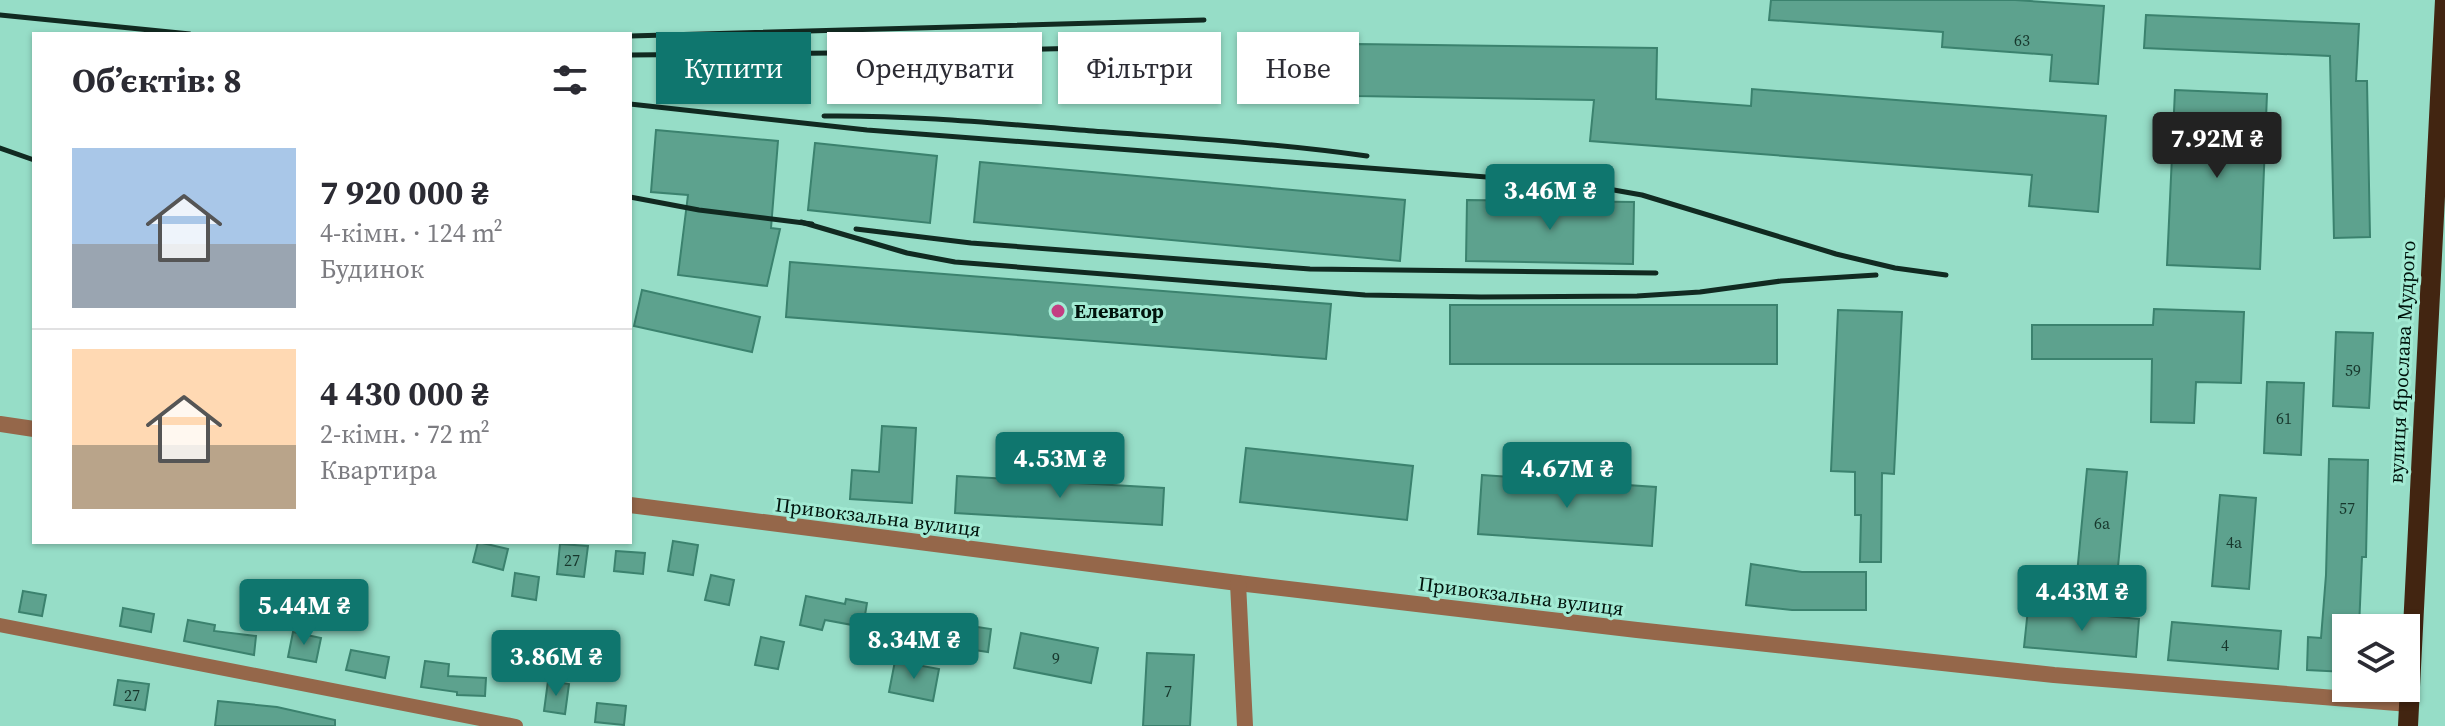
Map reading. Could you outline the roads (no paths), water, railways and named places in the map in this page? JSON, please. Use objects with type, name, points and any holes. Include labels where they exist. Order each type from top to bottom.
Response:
[{"type":"main road","name":"вулиця Ярослава Мудрого","points":[[2408,726],[2445,0]]},
{"type":"street","points":[[0,424],[32,429]]},
{"type":"street","name":"Привокзальна вулиця","points":[[632,505],[1238,583],[1637,630],[2039,673],[2409,704]]},
{"type":"street","points":[[1238,583],[1245,726]]},
{"type":"street","points":[[0,625],[516,726]]},
{"type":"railway","points":[[0,15],[170,32]]},
{"type":"railway","points":[[632,36],[1204,20]]},
{"type":"railway","points":[[632,55],[1058,49]]},
{"type":"railway","points":[[632,104],[867,130],[1580,184],[1642,195],[1836,254],[1895,268],[1946,275]]},
{"type":"railway","points":[[824,116],[992,123],[1264,144],[1367,156]]},
{"type":"railway","points":[[0,148],[32,159]]},
{"type":"railway","points":[[632,197],[699,210],[812,224]]},
{"type":"railway","points":[[801,222],[907,253],[955,262],[1365,295],[1637,296],[1876,275]]},
{"type":"railway","points":[[856,229],[971,243],[1310,269],[1656,273]]},
{"type":"place","name":"Елеватор","points":[[1058,311]]}]
